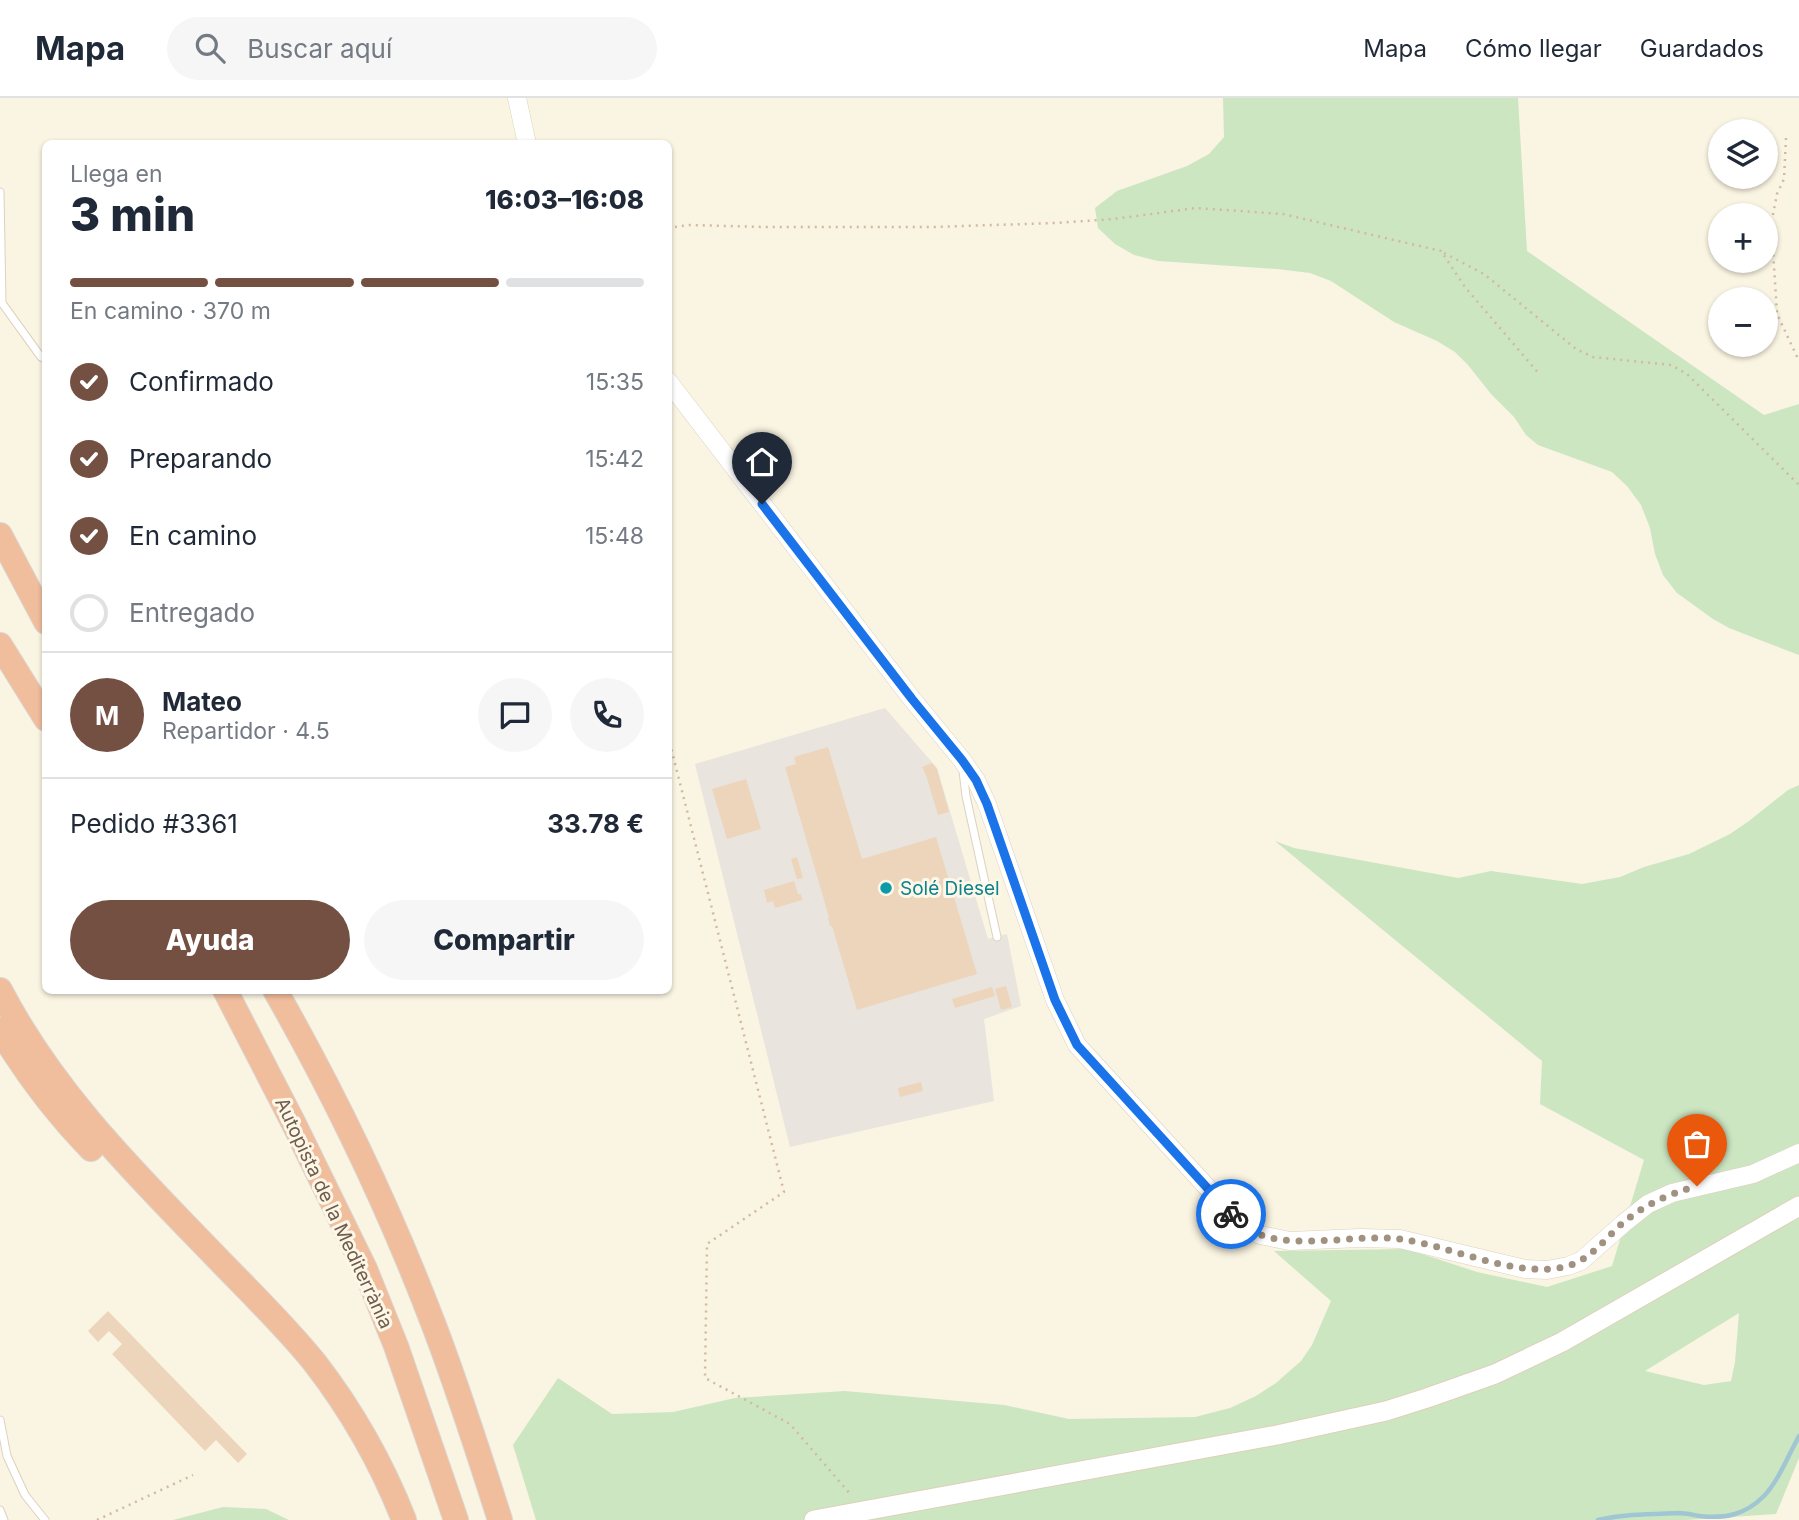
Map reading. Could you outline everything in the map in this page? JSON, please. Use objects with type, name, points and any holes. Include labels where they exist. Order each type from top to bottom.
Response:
[{"type":"highway","points":[[0,535],[42,614]]},
{"type":"highway","points":[[0,645],[42,713]]},
{"type":"highway","points":[[0,990],[33,1049],[82,1115],[316,1364],[369,1446],[404,1520]]},
{"type":"highway","name":"Autopista de la Mediterrània","points":[[227,994],[365,1269],[396,1346],[456,1520]]},
{"type":"highway","points":[[277,994],[355,1142],[402,1246],[461,1398],[500,1520]]},
{"type":"highway","points":[[0,1030],[30,1076],[65,1121],[275,1340],[301,1371],[346,1436],[388,1520]]},
{"type":"main road","points":[[814,1520],[1277,1436],[1374,1414],[1427,1398],[1495,1374],[1562,1342],[1799,1206]]},
{"type":"street","points":[[517,98],[526,140]]},
{"type":"street","points":[[672,386],[976,780],[987,804],[1055,1000],[1077,1045],[1237,1220],[1260,1235],[1290,1241],[1400,1239],[1525,1269],[1547,1270],[1581,1261],[1648,1204],[1672,1193],[1753,1174],[1799,1153]]},
{"type":"lane","points":[[0,192],[2,303],[42,357]]},
{"type":"lane","points":[[962,760],[966,796],[997,937]]},
{"type":"lane","points":[[0,1420],[7,1456],[25,1494],[45,1520]]},
{"type":"lane","points":[[0,1464],[7,1456]]},
{"type":"lane","points":[[0,1510],[4,1520]]},
{"type":"path","points":[[1786,138],[1784,179],[1777,194],[1770,230],[1777,314],[1799,361]]},
{"type":"path","points":[[672,227],[690,225],[933,227],[1055,223],[1114,219],[1196,208],[1283,214],[1441,251],[1484,274],[1576,349],[1593,357],[1671,365],[1687,374],[1799,485]]},
{"type":"path","points":[[1441,251],[1465,287],[1539,375]]},
{"type":"path","points":[[672,752],[784,1192],[708,1244],[705,1378],[790,1424],[864,1511]]},
{"type":"path","points":[[97,1520],[193,1475]]},
{"type":"shaded area","points":[[885,708],[937,768],[988,939],[1007,934],[1021,1006],[984,1019],[994,1101],[790,1147],[695,764]]},
{"type":"green space","points":[[1223,98],[1518,98],[1527,251],[1764,415],[1799,404],[1799,655],[1729,628],[1677,593],[1663,575],[1641,505],[1627,486],[1612,472],[1538,445],[1526,435],[1514,417],[1468,365],[1455,352],[1437,341],[1394,322],[1331,281],[1310,273],[1158,261],[1134,255],[1115,244],[1098,228],[1095,208],[1117,191],[1187,166],[1209,154],[1224,137]]},
{"type":"green space","points":[[1799,785],[1799,1458],[1776,1514],[1686,1520],[536,1520],[513,1445],[558,1378],[612,1414],[673,1412],[735,1398],[845,1391],[1004,1405],[1069,1419],[1195,1417],[1230,1408],[1256,1396],[1301,1361],[1312,1345],[1331,1301],[1274,1251],[1407,1249],[1477,1272],[1547,1287],[1612,1266],[1644,1160],[1540,1104],[1542,1061],[1275,841],[1294,848],[1458,878],[1491,871],[1582,884],[1620,877],[1689,854],[1730,834],[1788,790]],"holes":[[[1739,1313],[1731,1381],[1704,1385],[1645,1371]]]},
{"type":"green space","points":[[223,1507],[266,1509],[289,1520],[173,1520]]},
{"type":"building","name":"Solé Diesel","points":[[828,747],[862,859],[936,837],[977,974],[857,1010],[785,767],[796,764],[794,757]]},
{"type":"building","points":[[932,763],[937,769],[949,812],[938,815],[922,767]]},
{"type":"building","points":[[746,779],[761,829],[727,839],[712,789]]},
{"type":"building","points":[[797,857],[803,878],[797,879],[791,859]]},
{"type":"building","points":[[794,881],[802,900],[775,908],[773,901],[767,903],[764,890]]},
{"type":"building","points":[[1006,986],[1012,1007],[1001,1010],[995,989]]},
{"type":"building","points":[[992,987],[995,996],[955,1008],[952,999]]},
{"type":"building","points":[[921,1082],[923,1091],[900,1097],[898,1088]]},
{"type":"building","points":[[108,1311],[247,1454],[238,1463],[216,1440],[205,1451],[112,1354],[122,1344],[109,1331],[98,1342],[88,1331]]},
{"type":"waterway","points":[[1598,1520],[1628,1515],[1678,1513],[1718,1517],[1750,1508],[1769,1490],[1799,1436]]},
{"type":"way so far","points":[[1231,1214],[1260,1235],[1290,1241],[1400,1239],[1525,1269],[1547,1270],[1581,1261],[1648,1204],[1697,1186]]},
{"type":"place","name":"Solé Diesel","points":[[886,888]]},
{"type":"route","points":[[762,504],[976,780],[987,804],[1055,1000],[1077,1045],[1231,1214]]}]
